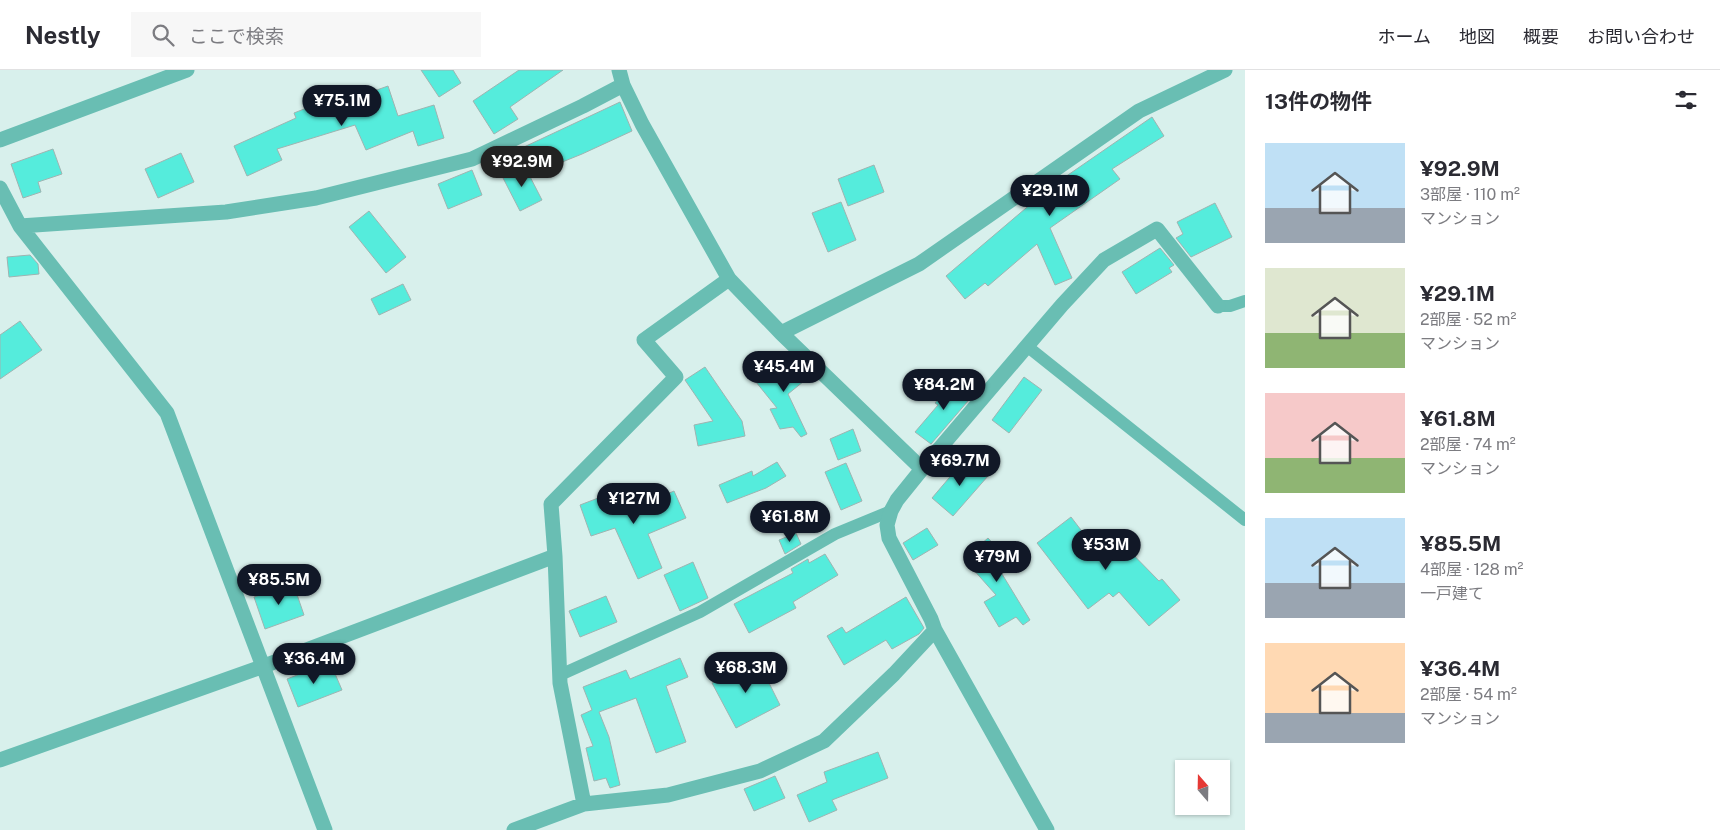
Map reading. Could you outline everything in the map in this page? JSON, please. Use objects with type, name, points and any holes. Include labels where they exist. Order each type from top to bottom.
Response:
[{"type":"street","points":[[0,140],[187,70]]},
{"type":"street","points":[[618,70],[623,85],[642,124],[729,279],[781,333],[922,469]]},
{"type":"street","points":[[781,333],[919,264],[1139,111],[1225,70]]},
{"type":"street","points":[[20,226],[226,212],[316,198],[472,159],[623,85]]},
{"type":"street","points":[[0,188],[20,226],[167,412],[324,830]]},
{"type":"street","points":[[1047,830],[935,630],[889,538],[887,525],[891,511],[897,500],[922,469],[1062,305],[1104,260],[1157,229],[1218,306]]},
{"type":"street","points":[[584,804],[560,675],[551,504],[676,377],[644,340],[729,279]]},
{"type":"street","points":[[0,760],[264,666],[555,556]]},
{"type":"street","points":[[514,830],[584,804],[668,794],[760,771],[824,741],[935,630]]},
{"type":"lane","points":[[1218,306],[1230,306],[1245,300]]},
{"type":"lane","points":[[1028,347],[1245,520]]},
{"type":"lane","points":[[560,675],[700,612],[835,534],[891,511]]},
{"type":"building","points":[[421,70],[453,70],[461,83],[439,97]]},
{"type":"building","points":[[519,70],[563,70],[510,107],[518,119],[494,134],[473,101]]},
{"type":"building","points":[[388,86],[398,116],[434,105],[444,138],[418,146],[413,131],[366,150],[355,125],[277,149],[282,160],[247,176],[234,146],[296,118],[294,113],[324,101],[326,108]]},
{"type":"building","points":[[620,102],[632,131],[535,173],[524,147]]},
{"type":"building","points":[[1152,117],[1164,136],[1112,169],[1120,179],[1050,228],[1072,278],[1055,285],[1037,244],[988,286],[985,283],[965,299],[946,276],[1052,186]]},
{"type":"building","points":[[53,149],[62,174],[38,182],[41,192],[23,198],[11,164]]},
{"type":"building","points":[[181,153],[194,182],[158,198],[145,169]]},
{"type":"building","points":[[524,165],[542,200],[520,211],[502,176]]},
{"type":"building","points":[[874,165],[884,192],[848,206],[838,179]]},
{"type":"building","points":[[472,170],[482,195],[448,209],[438,184]]},
{"type":"building","points":[[841,202],[856,240],[828,252],[812,213]]},
{"type":"building","points":[[1215,203],[1232,237],[1191,257],[1176,238],[1183,234],[1177,222]]},
{"type":"building","points":[[369,211],[406,257],[386,273],[349,227]]},
{"type":"building","points":[[1160,248],[1174,265],[1169,268],[1172,272],[1136,294],[1122,272]]},
{"type":"building","points":[[30,255],[38,264],[39,274],[9,277],[7,257]]},
{"type":"building","points":[[403,284],[411,300],[379,315],[371,299]]},
{"type":"building","points":[[20,321],[42,350],[0,379],[0,335]]},
{"type":"building","points":[[790,355],[809,377],[788,394],[807,434],[801,437],[793,427],[780,429],[770,409],[777,408],[756,382]]},
{"type":"building","points":[[705,367],[742,421],[745,436],[698,446],[694,425],[713,421],[685,380]]},
{"type":"building","points":[[1024,377],[1042,390],[1009,433],[992,420]]},
{"type":"building","points":[[956,378],[969,389],[963,397],[968,401],[931,444],[915,432],[938,405],[935,403]]},
{"type":"building","points":[[853,429],[861,451],[838,460],[830,439]]},
{"type":"building","points":[[966,458],[988,476],[953,516],[932,498]]},
{"type":"building","points":[[777,462],[786,476],[766,488],[727,503],[719,485],[752,471],[753,476]]},
{"type":"building","points":[[846,463],[862,501],[841,510],[825,472]]},
{"type":"building","points":[[619,490],[627,511],[674,491],[686,518],[648,534],[662,568],[638,579],[615,528],[591,536],[580,505]]},
{"type":"building","points":[[1071,517],[1094,547],[1110,531],[1159,581],[1162,579],[1180,600],[1149,626],[1119,592],[1113,597],[1109,593],[1088,609],[1037,543]]},
{"type":"building","points":[[927,528],[938,545],[913,560],[903,543]]},
{"type":"building","points":[[796,533],[801,544],[785,554],[779,540]]},
{"type":"building","points":[[988,538],[1012,565],[1002,574],[1030,620],[1023,625],[1016,617],[999,627],[984,602],[996,595],[964,559]]},
{"type":"building","points":[[825,554],[838,575],[793,602],[796,608],[749,633],[734,604],[793,573],[791,569],[808,559],[809,563]]},
{"type":"building","points":[[693,562],[708,598],[680,611],[664,575]]},
{"type":"building","points":[[293,583],[304,615],[265,629],[254,597]]},
{"type":"building","points":[[606,596],[617,622],[580,637],[569,611]]},
{"type":"building","points":[[906,597],[924,628],[919,634],[892,649],[886,640],[844,665],[827,636],[842,627],[846,633]]},
{"type":"building","points":[[680,658],[688,677],[666,686],[686,742],[656,753],[636,698],[599,712],[609,737],[620,785],[610,788],[606,778],[594,781],[586,748],[593,746],[581,715],[592,710],[583,687],[626,670],[630,679]]},
{"type":"building","points":[[757,659],[780,705],[736,728],[712,683]]},
{"type":"building","points":[[330,662],[342,690],[298,707],[287,679]]},
{"type":"building","points":[[878,752],[888,778],[832,800],[837,810],[809,822],[797,795],[827,782],[824,772]]},
{"type":"building","points":[[775,776],[785,798],[754,811],[744,789]]}]
